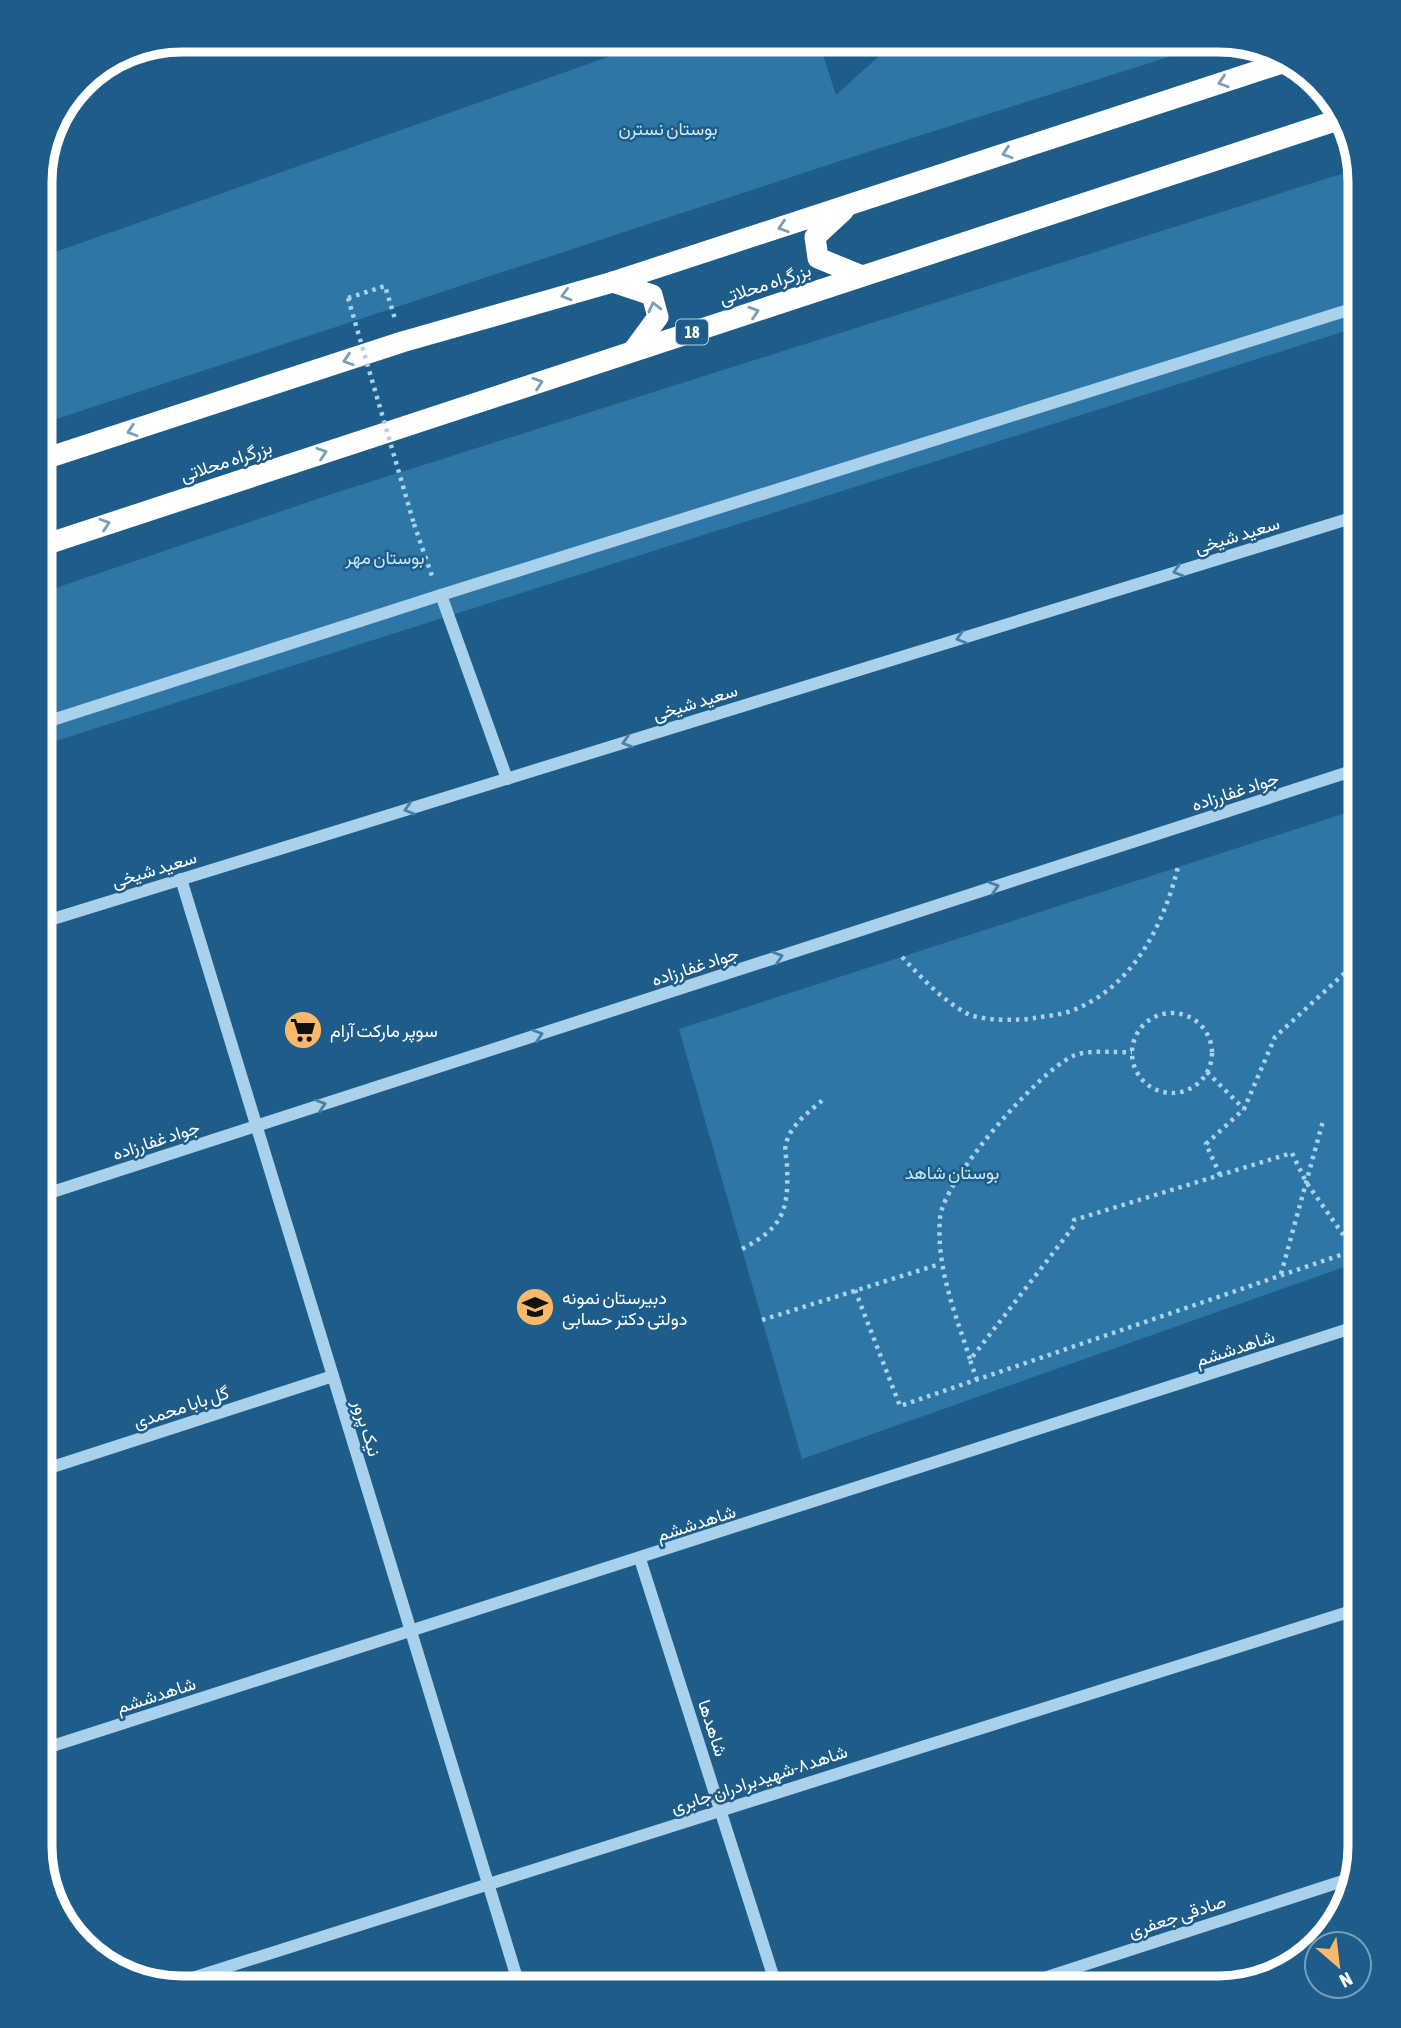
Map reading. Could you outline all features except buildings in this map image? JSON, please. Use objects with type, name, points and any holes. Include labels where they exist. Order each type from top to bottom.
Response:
[{"type":"highway","points":[[53,456],[402,342],[613,282],[1275,65]]},
{"type":"highway","name":"بزرگراه محلاتی","points":[[53,541],[1333,122]]},
{"type":"highway","points":[[848,206],[815,237],[818,258],[862,276]]},
{"type":"highway","points":[[613,282],[652,295],[658,317],[633,351]]},
{"type":"street","points":[[53,720],[1348,310]]},
{"type":"street","name":"سعید شیخی","points":[[53,919],[1348,519]]},
{"type":"street","points":[[441,595],[507,779]]},
{"type":"street","name":"جواد غفارزاده","points":[[52,1192],[1348,772]]},
{"type":"street","name":"نیک پرور","points":[[181,879],[516,1975]]},
{"type":"street","name":"شاهدششم","points":[[52,1746],[411,1633],[1348,1329]]},
{"type":"street","name":"گل بابا محمدی","points":[[52,1467],[333,1376]]},
{"type":"street","name":"شاهدها","points":[[640,1559],[773,1976]]},
{"type":"street","name":"شاهد۸-شهیدبرادران جابری","points":[[201,1975],[1348,1612]]},
{"type":"street","name":"صادقی جعفری","points":[[1050,1976],[1343,1881]]},
{"type":"path","points":[[385,286],[348,298],[426,563]]},
{"type":"path","points":[[902,957],[933,989],[969,1015],[1019,1021],[1070,1012],[1108,993],[1147,947],[1169,903],[1178,867]]},
{"type":"path","points":[[1220,1175],[1206,1144],[1244,1109],[1275,1037],[1348,969]]},
{"type":"path","points":[[1177,1013],[1200,1024],[1208,1034],[1212,1060],[1207,1072],[1188,1090],[1162,1092],[1140,1077],[1132,1052],[1134,1039],[1142,1027],[1163,1014],[1177,1013]]},
{"type":"path","points":[[977,1380],[940,1264],[940,1216],[954,1180],[1005,1118],[1054,1066],[1077,1054],[1132,1052]]},
{"type":"path","points":[[1207,1072],[1244,1109]]},
{"type":"path","points":[[742,1249],[768,1236],[782,1215],[787,1189],[786,1144],[803,1116],[824,1099]]},
{"type":"path","points":[[1281,1275],[1323,1121]]},
{"type":"path","points":[[970,1360],[1073,1226],[1074,1220],[1292,1153],[1306,1182],[1348,1242]]},
{"type":"path","points":[[855,1290],[900,1406],[1348,1252]]},
{"type":"path","points":[[762,1320],[940,1264]]},
{"type":"green space","name":"بوستان نسترن","points":[[621,52],[822,53],[836,95],[880,53],[1181,53],[852,157],[53,420],[53,253]]},
{"type":"green space","name":"بوستان مهر","points":[[1347,172],[1348,330],[53,742],[53,589],[335,493]]},
{"type":"green space","name":"بوستان شاهد","points":[[1348,812],[1348,1266],[802,1459],[679,1029]]},
{"type":"place","name":"سوپر مارکت آرام","points":[[303,1030]]},
{"type":"place","name":"دبیرستان نمونه دولتی دکتر حسابی","points":[[535,1307]]}]
